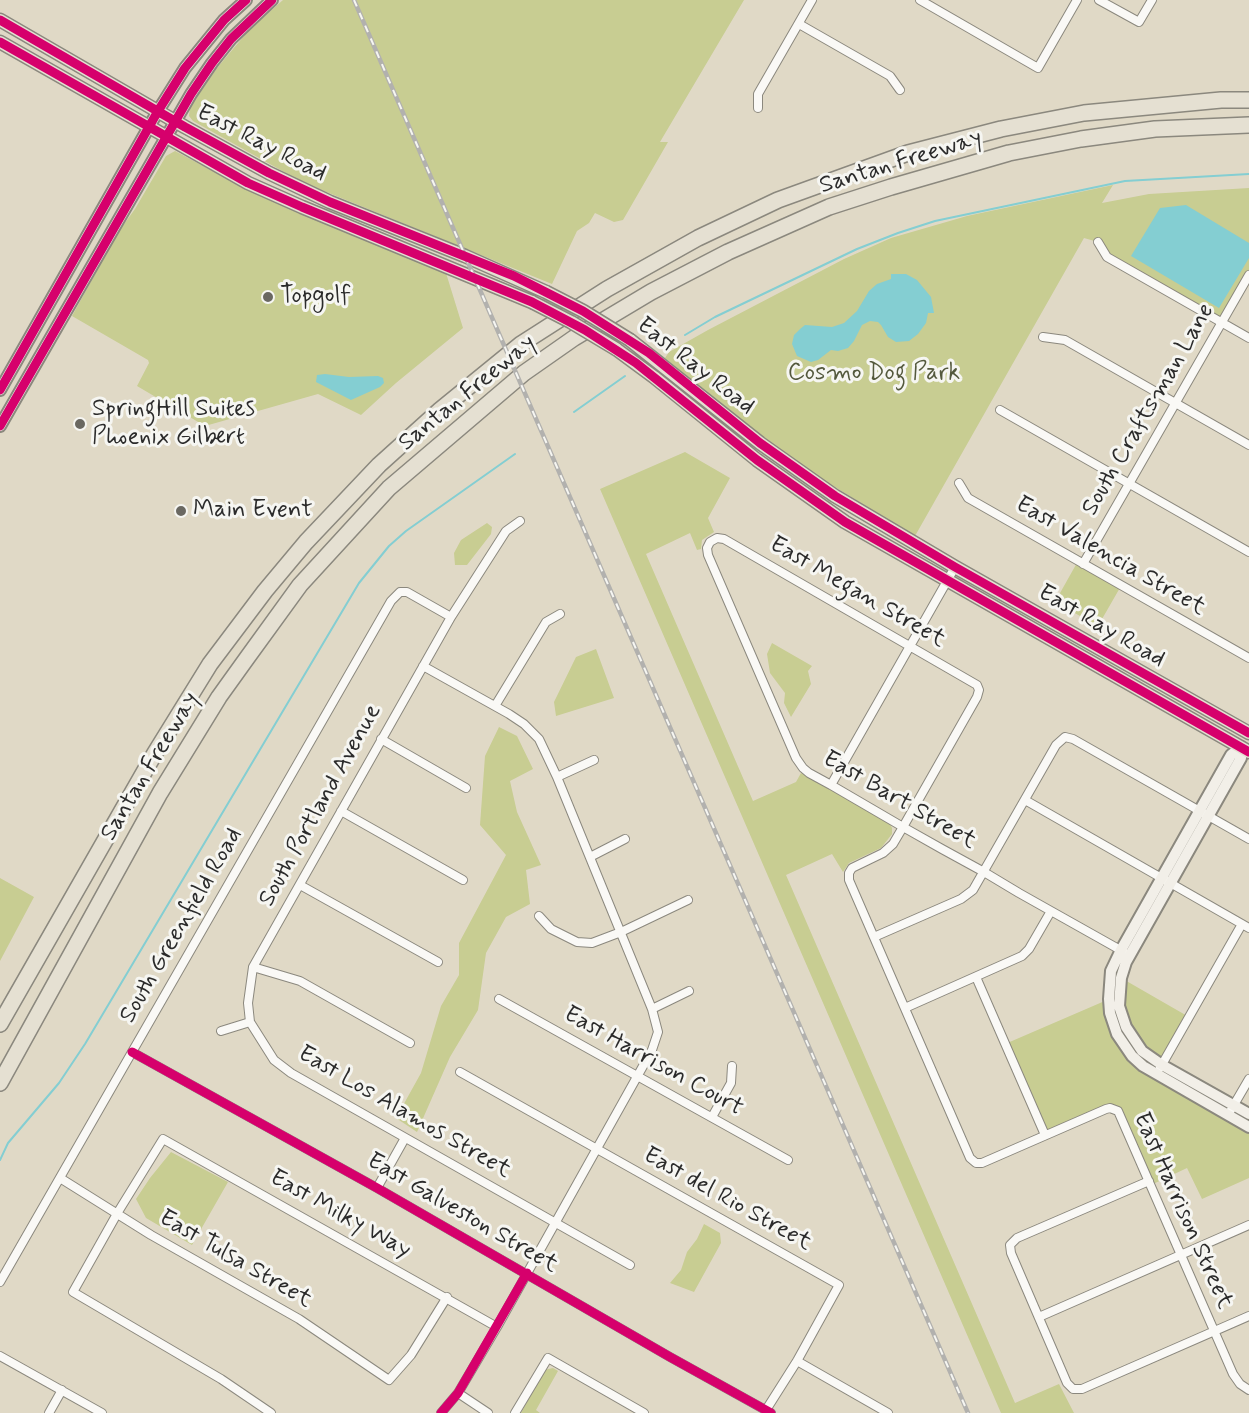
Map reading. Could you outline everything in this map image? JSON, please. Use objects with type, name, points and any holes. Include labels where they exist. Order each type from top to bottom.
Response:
[{"type":"highway","name":"Santan Freeway","points":[[0,1024],[161,743],[210,664],[265,591],[306,542],[379,465],[440,410],[521,344],[616,283],[698,238],[778,200],[908,153],[1001,129],[1084,113],[1221,100],[1249,100]]},
{"type":"highway","name":"Santan Freeway","points":[[0,1083],[160,793],[219,697],[253,648],[300,585],[389,488],[524,373],[574,338],[651,292],[737,248],[829,207],[944,170],[1019,151],[1081,139],[1155,129],[1249,124]]},
{"type":"main road","points":[[0,390],[158,111],[185,68],[204,42],[246,0]]},
{"type":"main road","points":[[0,426],[197,84],[222,51],[272,0]]},
{"type":"main road","name":"East Ray Road","points":[[0,20],[268,172],[330,202],[465,256],[584,311],[630,340],[801,474],[1247,740]]},
{"type":"main road","points":[[0,33],[18,42],[27,35]]},
{"type":"main road","name":"East Ray Road","points":[[0,42],[269,193],[532,302],[571,322],[616,349],[654,377],[730,440],[845,522],[947,580],[1247,740]]},
{"type":"main road","points":[[52,298],[69,308]]},
{"type":"main road","points":[[1247,740],[1231,755],[1204,813],[1125,953],[1119,994],[1122,1018],[1133,1040],[1159,1072],[1231,1110],[1249,1114]]},
{"type":"main road","points":[[1231,1110],[1249,1127]]},
{"type":"street","points":[[758,108],[758,94],[812,0]]},
{"type":"street","points":[[921,0],[1038,68],[1077,0]]},
{"type":"street","points":[[1099,0],[1139,22],[1152,0]]},
{"type":"street","points":[[798,24],[890,76],[900,90]]},
{"type":"street","points":[[1098,242],[1107,257],[1249,338]]},
{"type":"street","name":"South Craftsman Lane","points":[[1083,564],[1249,275]]},
{"type":"street","points":[[1043,337],[1065,339],[1249,445]]},
{"type":"street","points":[[1000,410],[1249,552]]},
{"type":"street","name":"East Valencia Street","points":[[959,483],[968,498],[1249,658]]},
{"type":"street","name":"South Portland Avenue","points":[[250,1022],[248,1003],[253,967],[451,617],[506,531],[520,521]]},
{"type":"street","name":"East Megan Street","points":[[711,541],[724,539],[973,681],[979,690],[977,697],[903,826]]},
{"type":"street","name":"East Bart Street","points":[[711,541],[707,548],[708,554],[797,759],[805,770],[1125,953]]},
{"type":"street","points":[[831,785],[955,567]]},
{"type":"street","name":"South Greenfield Road","points":[[0,1282],[391,601],[400,592],[413,595],[451,617]]},
{"type":"street","points":[[495,706],[546,622],[560,614]]},
{"type":"street","points":[[423,666],[524,724],[538,739],[557,777],[621,932],[652,1009],[658,1032],[652,1050],[497,1327],[458,1392],[441,1413]]},
{"type":"street","points":[[874,937],[965,897],[973,890],[1056,745],[1065,737],[1073,738],[1249,839]]},
{"type":"street","points":[[381,739],[466,788]]},
{"type":"street","points":[[557,777],[594,760]]},
{"type":"street","points":[[1025,800],[1245,926],[1159,1072]]},
{"type":"street","points":[[341,811],[463,880]]},
{"type":"street","points":[[903,826],[887,851],[854,867],[849,874],[849,880],[969,1157],[976,1162],[984,1162],[1045,1136],[976,977]]},
{"type":"street","points":[[590,857],[625,839]]},
{"type":"street","points":[[300,885],[438,962]]},
{"type":"street","points":[[539,916],[551,929],[577,942],[592,943],[621,932],[688,900]]},
{"type":"street","points":[[905,1008],[1024,955],[1051,911]]},
{"type":"street","points":[[253,967],[300,981],[410,1043]]},
{"type":"street","points":[[652,1009],[689,991]]},
{"type":"street","name":"East Harrison Court","points":[[499,999],[788,1160]]},
{"type":"street","points":[[221,1031],[250,1022]]},
{"type":"street","name":"East Los Alamos Street","points":[[250,1022],[274,1060],[291,1073],[630,1265]]},
{"type":"street","name":"East Galveston Street","points":[[132,1052],[377,1188],[769,1412]]},
{"type":"street","points":[[712,1117],[731,1083],[732,1066]]},
{"type":"street","name":"East del Rio Street","points":[[460,1072],[839,1285],[797,1361]]},
{"type":"street","points":[[1231,1110],[1249,1079]]},
{"type":"street","name":"East Harrison Street","points":[[1045,1136],[1107,1109],[1114,1109],[1120,1114],[1234,1376],[1249,1390]]},
{"type":"street","points":[[377,1188],[405,1138]]},
{"type":"street","name":"East Milky Way","points":[[118,1212],[163,1139],[497,1327]]},
{"type":"street","name":"East Tulsa Street","points":[[60,1178],[151,1234],[299,1319],[389,1380],[411,1355],[447,1297]]},
{"type":"street","points":[[1149,1180],[1017,1238],[1011,1245],[1011,1253],[1067,1383],[1073,1389],[1081,1389],[1249,1316]]},
{"type":"street","points":[[118,1212],[73,1292],[221,1379],[271,1413]]},
{"type":"street","points":[[1038,1317],[1249,1225]]},
{"type":"street","points":[[0,1356],[102,1413]]},
{"type":"street","points":[[515,1413],[548,1358],[644,1413]]},
{"type":"street","points":[[769,1412],[797,1361],[888,1413]]},
{"type":"street","points":[[49,1413],[62,1390]]},
{"type":"street","points":[[458,1392],[488,1413]]},
{"type":"green space","points":[[283,0],[744,0],[660,142],[668,142],[623,220],[614,222],[595,213],[589,223],[577,231],[552,284],[302,182],[193,121],[189,116],[190,107],[217,68],[249,30]]},
{"type":"green space","name":"Topgolf","points":[[175,151],[256,194],[446,273],[463,328],[361,415],[318,394],[205,426],[137,386],[149,363],[148,360],[72,316],[119,231],[135,209],[166,156]]},
{"type":"green space","name":"Cosmo Dog Park","points":[[1113,185],[1102,203],[1149,194],[1249,188],[1249,275],[1222,322],[1107,257],[1098,242],[1084,238],[915,536],[812,473],[761,436],[665,358],[669,352],[708,330],[844,259],[891,238],[967,216]]},
{"type":"green space","points":[[685,452],[730,478],[708,518],[714,532],[702,540],[701,549],[697,550],[690,533],[646,554],[753,801],[796,782],[801,773],[890,824],[892,828],[892,834],[881,848],[849,863],[843,872],[832,854],[786,875],[1015,1403],[1059,1384],[1074,1413],[1001,1413],[600,489]]},
{"type":"green space","points":[[487,523],[492,527],[491,534],[467,565],[455,565],[454,553],[461,540]]},
{"type":"green space","points":[[1078,561],[1121,586],[1098,626],[1055,602]]},
{"type":"green space","points":[[772,643],[812,666],[808,671],[811,684],[791,717],[784,703],[785,693],[770,673],[767,654]]},
{"type":"green space","points":[[596,649],[614,698],[556,716],[554,702],[576,657]]},
{"type":"green space","points":[[499,727],[517,736],[533,769],[510,781],[517,812],[541,865],[526,870],[530,904],[506,917],[486,953],[478,1010],[450,1057],[417,1132],[396,1118],[421,1073],[441,1006],[459,975],[459,943],[506,855],[480,825],[485,756]]},
{"type":"green space","points":[[0,878],[34,897],[0,961]]},
{"type":"green space","points":[[1116,975],[1189,1017],[1159,1070],[1249,1122],[1249,1178],[1202,1199],[1187,1168],[1151,1185],[1113,1109],[1045,1135],[1005,1044],[1114,997]]},
{"type":"green space","points":[[171,1152],[228,1182],[192,1245],[146,1218],[136,1199]]},
{"type":"green space","points":[[704,1224],[720,1233],[721,1243],[694,1292],[670,1283],[681,1270],[687,1252],[697,1239]]},
{"type":"green space","points":[[553,1368],[558,1371],[536,1410],[540,1413],[521,1413],[544,1370]]},
{"type":"water","points":[[1186,205],[1249,243],[1249,258],[1219,308],[1131,256],[1160,208]]},
{"type":"water","points":[[891,274],[906,274],[917,280],[931,297],[934,313],[928,313],[926,323],[918,334],[909,341],[896,342],[888,337],[878,322],[870,321],[862,325],[848,348],[838,351],[831,350],[818,360],[811,362],[797,356],[792,344],[794,335],[800,329],[805,325],[832,327],[844,323],[857,311],[869,291],[877,284],[891,279]]},
{"type":"water","points":[[317,375],[349,377],[378,376],[383,378],[384,383],[351,400],[316,382]]},
{"type":"waterway","points":[[685,335],[715,317],[857,249],[935,221],[1125,181],[1249,174]]},
{"type":"waterway","points":[[574,412],[625,376]]},
{"type":"waterway","points":[[0,1160],[8,1143],[59,1083],[85,1044],[359,583],[389,546],[406,531],[515,454]]},
{"type":"railway","points":[[354,0],[968,1413]]},
{"type":"cycle path","points":[[0,390],[158,111],[185,68],[224,20],[246,0]]},
{"type":"cycle path","points":[[0,426],[191,94],[231,39],[272,0]]},
{"type":"cycle path","points":[[0,20],[269,173],[330,202],[514,276],[583,311],[649,353],[760,443],[835,496],[955,567],[1249,733]]},
{"type":"cycle path","points":[[0,42],[248,183],[532,302],[585,330],[636,363],[757,460],[845,522],[1249,752]]},
{"type":"cycle path","points":[[132,1052],[377,1188],[771,1413]]},
{"type":"cycle path","points":[[441,1413],[458,1393],[527,1273]]},
{"type":"place","name":"Topgolf","points":[[268,297]]},
{"type":"place","name":"SpringHill Suites Phoenix Gilbert","points":[[80,424]]},
{"type":"place","name":"Main Event","points":[[181,511]]}]
